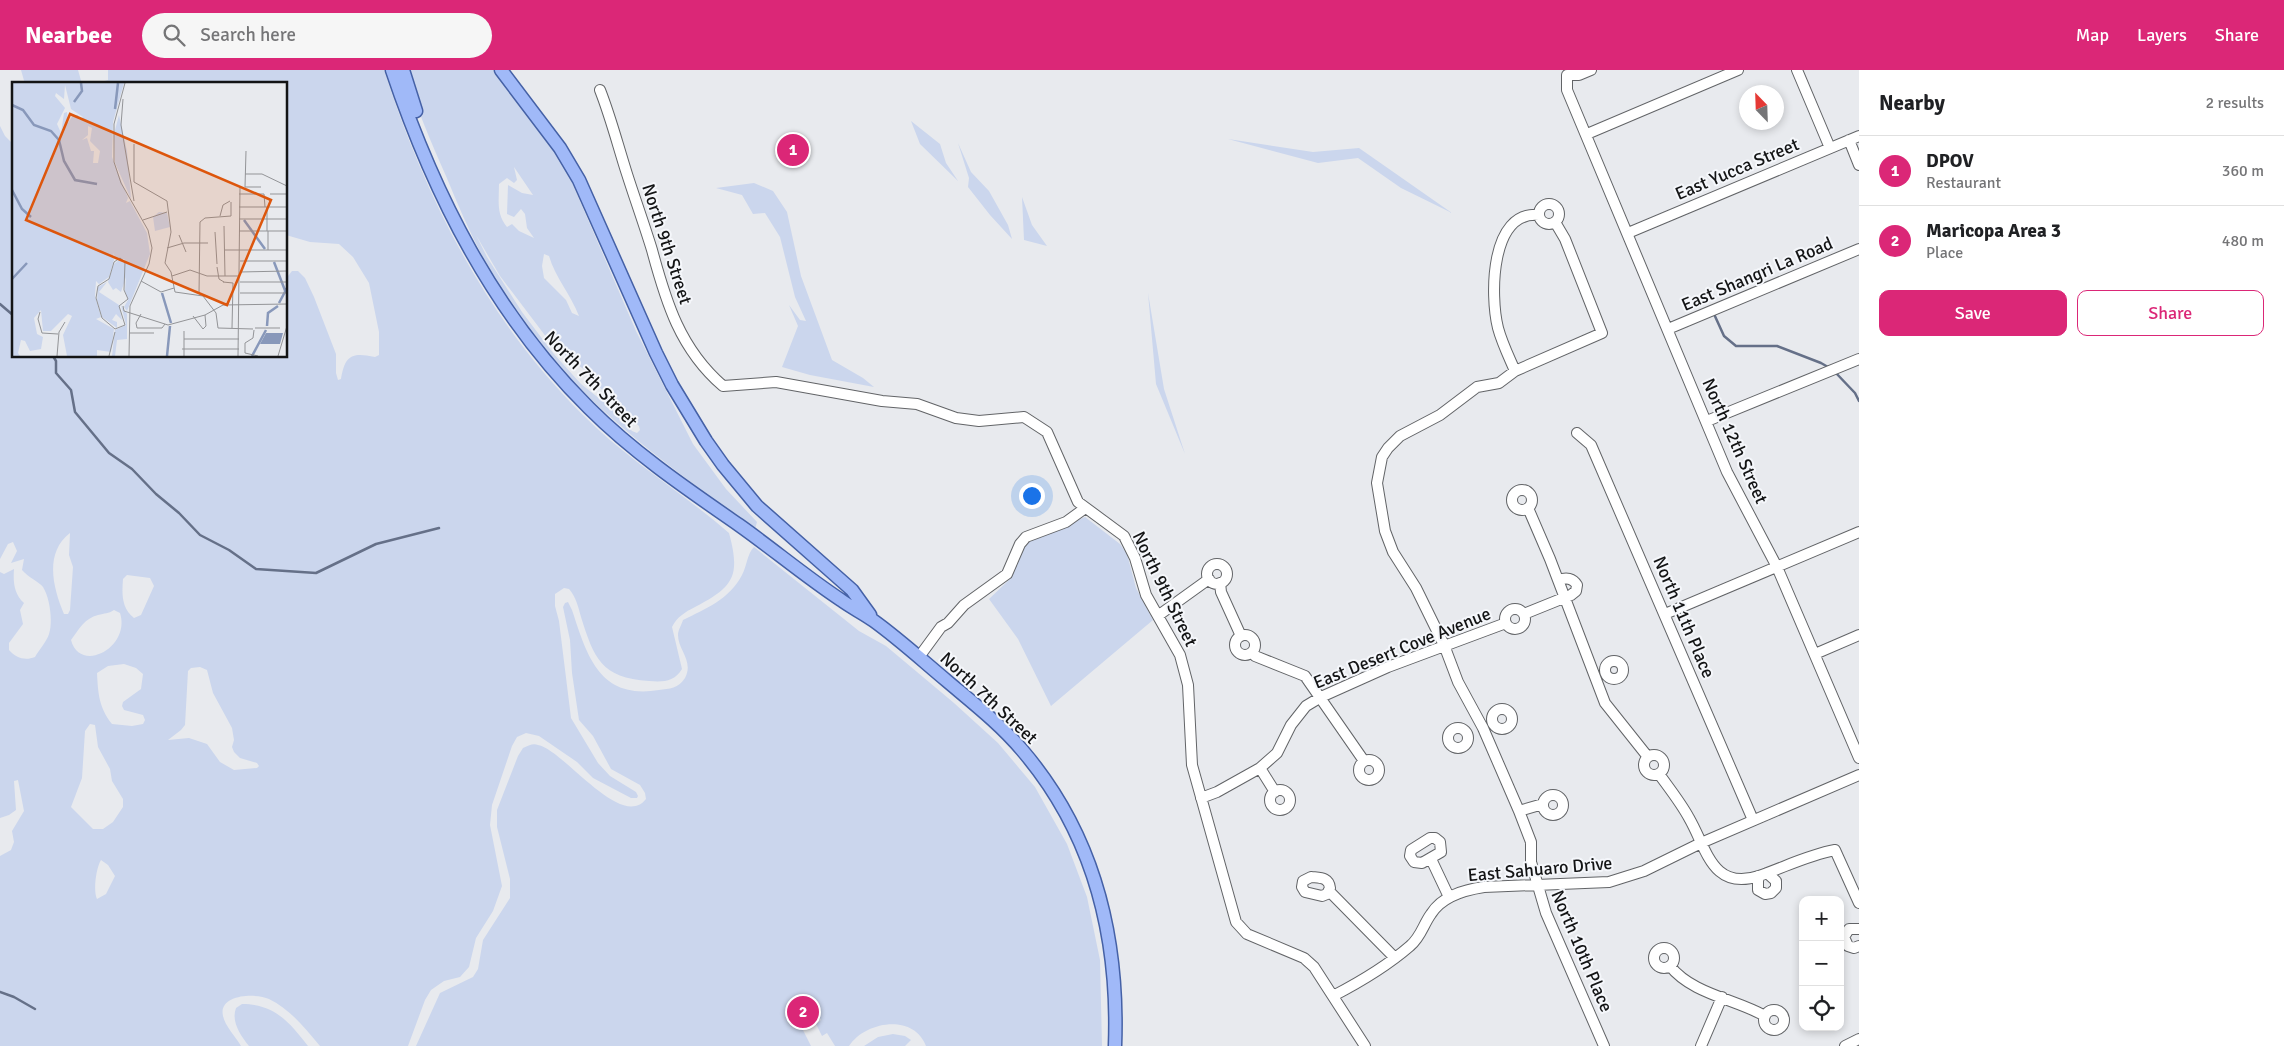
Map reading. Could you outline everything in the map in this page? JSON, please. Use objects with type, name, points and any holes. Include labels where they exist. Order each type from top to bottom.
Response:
[{"type":"main road","name":"North 7th Street","points":[[392,70],[416,136],[466,244],[509,313],[548,363],[590,409],[658,468],[841,600],[874,621],[920,657],[989,716],[1022,750],[1044,780],[1076,833],[1093,875],[1111,942],[1115,991],[1115,1046]]},
{"type":"main road","points":[[403,70],[430,155],[448,197],[450,212]]},
{"type":"main road","name":"North 7th Street","points":[[502,70],[532,107],[575,173],[656,353],[672,385],[706,441],[757,506],[852,590],[874,621]]},
{"type":"street","points":[[1570,73],[1580,75],[1591,70]]},
{"type":"street","points":[[1587,134],[1738,70]]},
{"type":"street","points":[[1797,70],[1830,148]]},
{"type":"street","name":"North 12th Street","points":[[1570,73],[1567,90],[1727,472],[1777,567],[1814,654],[1855,736],[1859,758]]},
{"type":"street","name":"North 9th Street","points":[[600,90],[611,118],[652,250],[660,285],[670,312],[686,341],[710,374],[723,386],[776,382],[882,401],[917,404],[956,418],[979,421],[1024,417],[1047,432],[1078,502],[1084,509],[1124,536],[1135,558],[1146,595],[1180,655],[1188,685],[1192,765],[1236,922],[1247,934],[1304,958],[1314,967],[1365,1046]]},
{"type":"street","points":[[1854,138],[1859,164]]},
{"type":"street","name":"East Yucca Street","points":[[1628,233],[1854,138]]},
{"type":"street","points":[[1539,215],[1544,205],[1553,204],[1559,212],[1555,222]]},
{"type":"street","points":[[1539,215],[1527,215],[1510,225],[1501,243],[1496,275],[1494,304],[1498,328],[1515,371],[1602,333],[1565,238],[1555,222]]},
{"type":"street","points":[[1539,215],[1546,224],[1555,222]]},
{"type":"street","name":"East Shangri La Road","points":[[1668,328],[1859,249]]},
{"type":"street","points":[[1707,421],[1859,359]]},
{"type":"street","name":"North 10th Place","points":[[1515,371],[1499,383],[1478,387],[1440,415],[1400,436],[1382,457],[1377,483],[1385,530],[1393,552],[1416,588],[1444,645],[1458,682],[1483,728],[1519,811],[1532,842],[1531,862],[1546,913],[1604,1046]]},
{"type":"street","name":"North 11th Place","points":[[1577,433],[1591,445],[1753,820]]},
{"type":"street","points":[[1528,508],[1559,580],[1604,703],[1648,757],[1644,762],[1645,771],[1654,776],[1659,774],[1690,818],[1711,864],[1726,877],[1745,879],[1797,860],[1835,850],[1859,903]]},
{"type":"street","points":[[920,657],[941,627],[948,623],[964,606],[1008,574],[1020,544],[1026,537],[1066,522],[1077,516],[1084,509]]},
{"type":"street","points":[[1665,614],[1859,532]]},
{"type":"street","points":[[1216,564],[1222,565],[1227,573],[1225,579],[1220,583],[1215,583],[1209,579],[1207,573],[1210,567],[1216,564]]},
{"type":"street","points":[[1159,615],[1209,579]]},
{"type":"street","points":[[1559,580],[1568,579],[1574,581],[1577,585],[1574,593],[1565,598]]},
{"type":"street","points":[[1220,583],[1221,592],[1241,636]]},
{"type":"street","name":"East Desert Cove Avenue","points":[[1201,798],[1218,792],[1260,768],[1277,753],[1291,725],[1306,706],[1321,697],[1388,667],[1506,623],[1506,614],[1511,610],[1517,609],[1524,614],[1565,598]]},
{"type":"street","points":[[1814,654],[1859,634]]},
{"type":"street","points":[[1241,636],[1248,636],[1253,640],[1255,646],[1252,652],[1246,655],[1237,652],[1235,643],[1241,636]]},
{"type":"street","points":[[1252,652],[1255,656],[1305,676],[1364,761]]},
{"type":"street","points":[[1595,680],[1606,674]]},
{"type":"street","points":[[1467,734],[1493,723]]},
{"type":"street","points":[[1260,768],[1275,792]]},
{"type":"street","name":"East Sahuaro Drive","points":[[1333,996],[1395,958],[1419,937],[1430,914],[1449,897],[1470,889],[1609,882],[1644,871],[1753,820],[1859,775]]},
{"type":"street","points":[[1519,811],[1543,804]]},
{"type":"street","points":[[1431,859],[1449,897]]},
{"type":"street","points":[[1329,891],[1395,958]]},
{"type":"street","points":[[1859,929],[1849,929],[1844,937],[1848,946],[1854,948],[1859,946]]},
{"type":"street","points":[[1670,966],[1674,972],[1693,984],[1765,1016]]},
{"type":"street","points":[[1701,1046],[1722,997]]},
{"type":"street","points":[[1844,1046],[1859,1039]]},
{"type":"shaded area","points":[[21,70],[78,70],[81,82],[24,82]]},
{"type":"shaded area","points":[[108,70],[384,70],[419,165],[440,210],[462,254],[488,297],[516,337],[547,377],[599,430],[635,461],[729,533],[734,560],[734,570],[731,579],[718,593],[685,613],[672,627],[682,669],[672,679],[654,681],[633,679],[620,676],[610,670],[602,663],[590,644],[576,602],[569,589],[564,588],[555,594],[555,606],[559,621],[571,718],[598,763],[610,776],[636,792],[638,796],[637,798],[631,798],[593,778],[577,762],[539,736],[526,733],[517,737],[512,746],[492,805],[490,825],[502,886],[493,911],[476,938],[469,967],[460,977],[444,981],[431,990],[425,1000],[408,1046],[320,1046],[297,1020],[277,1003],[263,997],[247,996],[232,999],[226,1003],[223,1009],[226,1024],[241,1046],[0,1046],[0,856],[11,850],[14,842],[12,831],[24,811],[18,780],[14,781],[16,810],[0,818],[0,572],[4,574],[14,569],[15,588],[18,596],[24,603],[20,610],[23,624],[9,643],[9,650],[12,653],[24,659],[35,657],[48,637],[51,617],[43,587],[22,570],[24,559],[11,563],[17,551],[13,542],[8,544],[0,559],[0,126],[5,136],[12,143],[12,358],[288,358],[288,276],[292,271],[298,271],[305,278],[314,297],[336,354],[338,380],[341,379],[347,360],[351,357],[361,355],[375,357],[379,355],[379,332],[369,283],[353,257],[339,244],[310,242],[288,236],[288,82],[101,82],[108,80]],"holes":[[[70,533],[69,555],[73,567],[70,610],[68,614],[64,614],[54,582],[53,571],[57,550]],[[127,575],[150,578],[154,586],[141,615],[134,618],[127,610],[123,600],[123,579]],[[114,610],[120,613],[121,626],[118,637],[112,646],[93,656],[84,655],[76,650],[71,640],[83,624],[93,616]],[[124,664],[136,668],[143,674],[141,689],[123,702],[122,706],[124,710],[143,715],[145,720],[143,724],[132,726],[112,724],[104,712],[100,700],[97,673],[108,666]],[[200,667],[207,670],[213,693],[232,728],[234,740],[232,747],[234,752],[240,758],[257,763],[259,766],[257,768],[234,770],[220,762],[207,744],[189,738],[168,740],[185,725],[188,671],[191,668]],[[90,724],[95,725],[98,747],[110,769],[112,781],[123,799],[123,807],[113,822],[103,829],[93,829],[71,807],[82,778],[85,731]],[[101,860],[108,865],[115,876],[106,894],[97,899],[95,885]]]},
{"type":"shaded area","points":[[406,70],[493,70],[538,126],[567,171],[636,331],[693,444],[726,489],[757,522],[755,529],[655,455],[623,428],[591,399],[535,338],[501,289],[475,242],[429,137]],"holes":[[[514,167],[533,195],[522,193],[508,185],[507,214],[514,217],[521,209],[525,214],[527,228],[534,238],[519,231],[512,224],[507,227],[501,217],[499,184],[507,178],[514,183],[517,180]],[[476,235],[500,276],[553,346],[586,371],[609,398],[639,426],[640,430],[637,433],[632,431],[610,407],[581,384],[553,353],[522,312],[487,257]],[[544,254],[549,256],[579,316],[572,313],[566,300],[544,278],[542,266]]]},
{"type":"shaded area","points":[[911,121],[940,144],[946,163],[958,181],[920,144]]},
{"type":"shaded area","points":[[1228,139],[1313,152],[1359,148],[1452,213],[1401,188],[1358,158],[1318,163]]},
{"type":"shaded area","points":[[958,143],[971,172],[989,191],[1008,225],[1012,239],[968,187],[969,178]]},
{"type":"shaded area","points":[[754,183],[773,191],[787,212],[801,276],[832,360],[863,378],[874,387],[810,375],[782,367],[798,326],[789,305],[800,320],[806,321],[795,297],[780,237],[765,213],[753,214],[742,195],[716,188]]},
{"type":"shaded area","points":[[1022,197],[1032,225],[1047,246],[1024,240]]},
{"type":"shaded area","points":[[1148,293],[1164,389],[1185,454],[1156,384]]},
{"type":"shaded area","points":[[1085,517],[1120,544],[1127,554],[1136,588],[1153,620],[1051,706],[1018,639],[989,599],[1010,579],[1024,543]]},
{"type":"shaded area","points":[[754,547],[859,631],[886,646],[954,703],[998,743],[1035,787],[1067,844],[1087,897],[1100,960],[1102,1046],[926,1046],[920,1035],[911,1029],[901,1025],[889,1024],[877,1026],[866,1031],[856,1037],[849,1046],[835,1046],[827,1033],[822,1036],[816,1024],[821,1020],[816,1011],[818,1008],[812,1003],[806,1003],[794,1012],[811,1046],[416,1046],[440,993],[473,977],[478,969],[483,940],[510,898],[510,879],[497,827],[497,810],[518,756],[523,748],[536,744],[549,750],[592,786],[622,805],[635,806],[646,799],[640,785],[611,769],[593,736],[579,720],[572,673],[570,640],[563,607],[565,603],[568,602],[572,610],[590,658],[609,681],[622,688],[639,691],[663,690],[674,687],[685,678],[688,666],[678,635],[683,620],[700,612],[731,591],[742,575]]},
{"type":"shaded area","points":[[242,1004],[264,1007],[280,1016],[308,1046],[249,1046],[240,1033],[235,1018],[236,1008]]},
{"type":"shaded area","points":[[893,1034],[905,1036],[911,1040],[905,1046],[864,1046],[878,1037]]},
{"type":"waterway","points":[[0,304],[12,314]]},
{"type":"waterway","points":[[1714,314],[1724,336],[1736,346],[1777,346],[1828,367]]},
{"type":"waterway","points":[[54,358],[56,373],[71,390],[75,412],[109,453],[132,469],[200,535],[229,550],[256,569],[316,573],[376,544],[439,528]]},
{"type":"waterway","points":[[1835,372],[1855,393],[1859,401]]},
{"type":"waterway","points":[[0,992],[14,997],[35,1009]]},
{"type":"place","name":"DPOV","points":[[793,150]]},
{"type":"place","name":"Maricopa Area 3","points":[[803,1012]]}]
